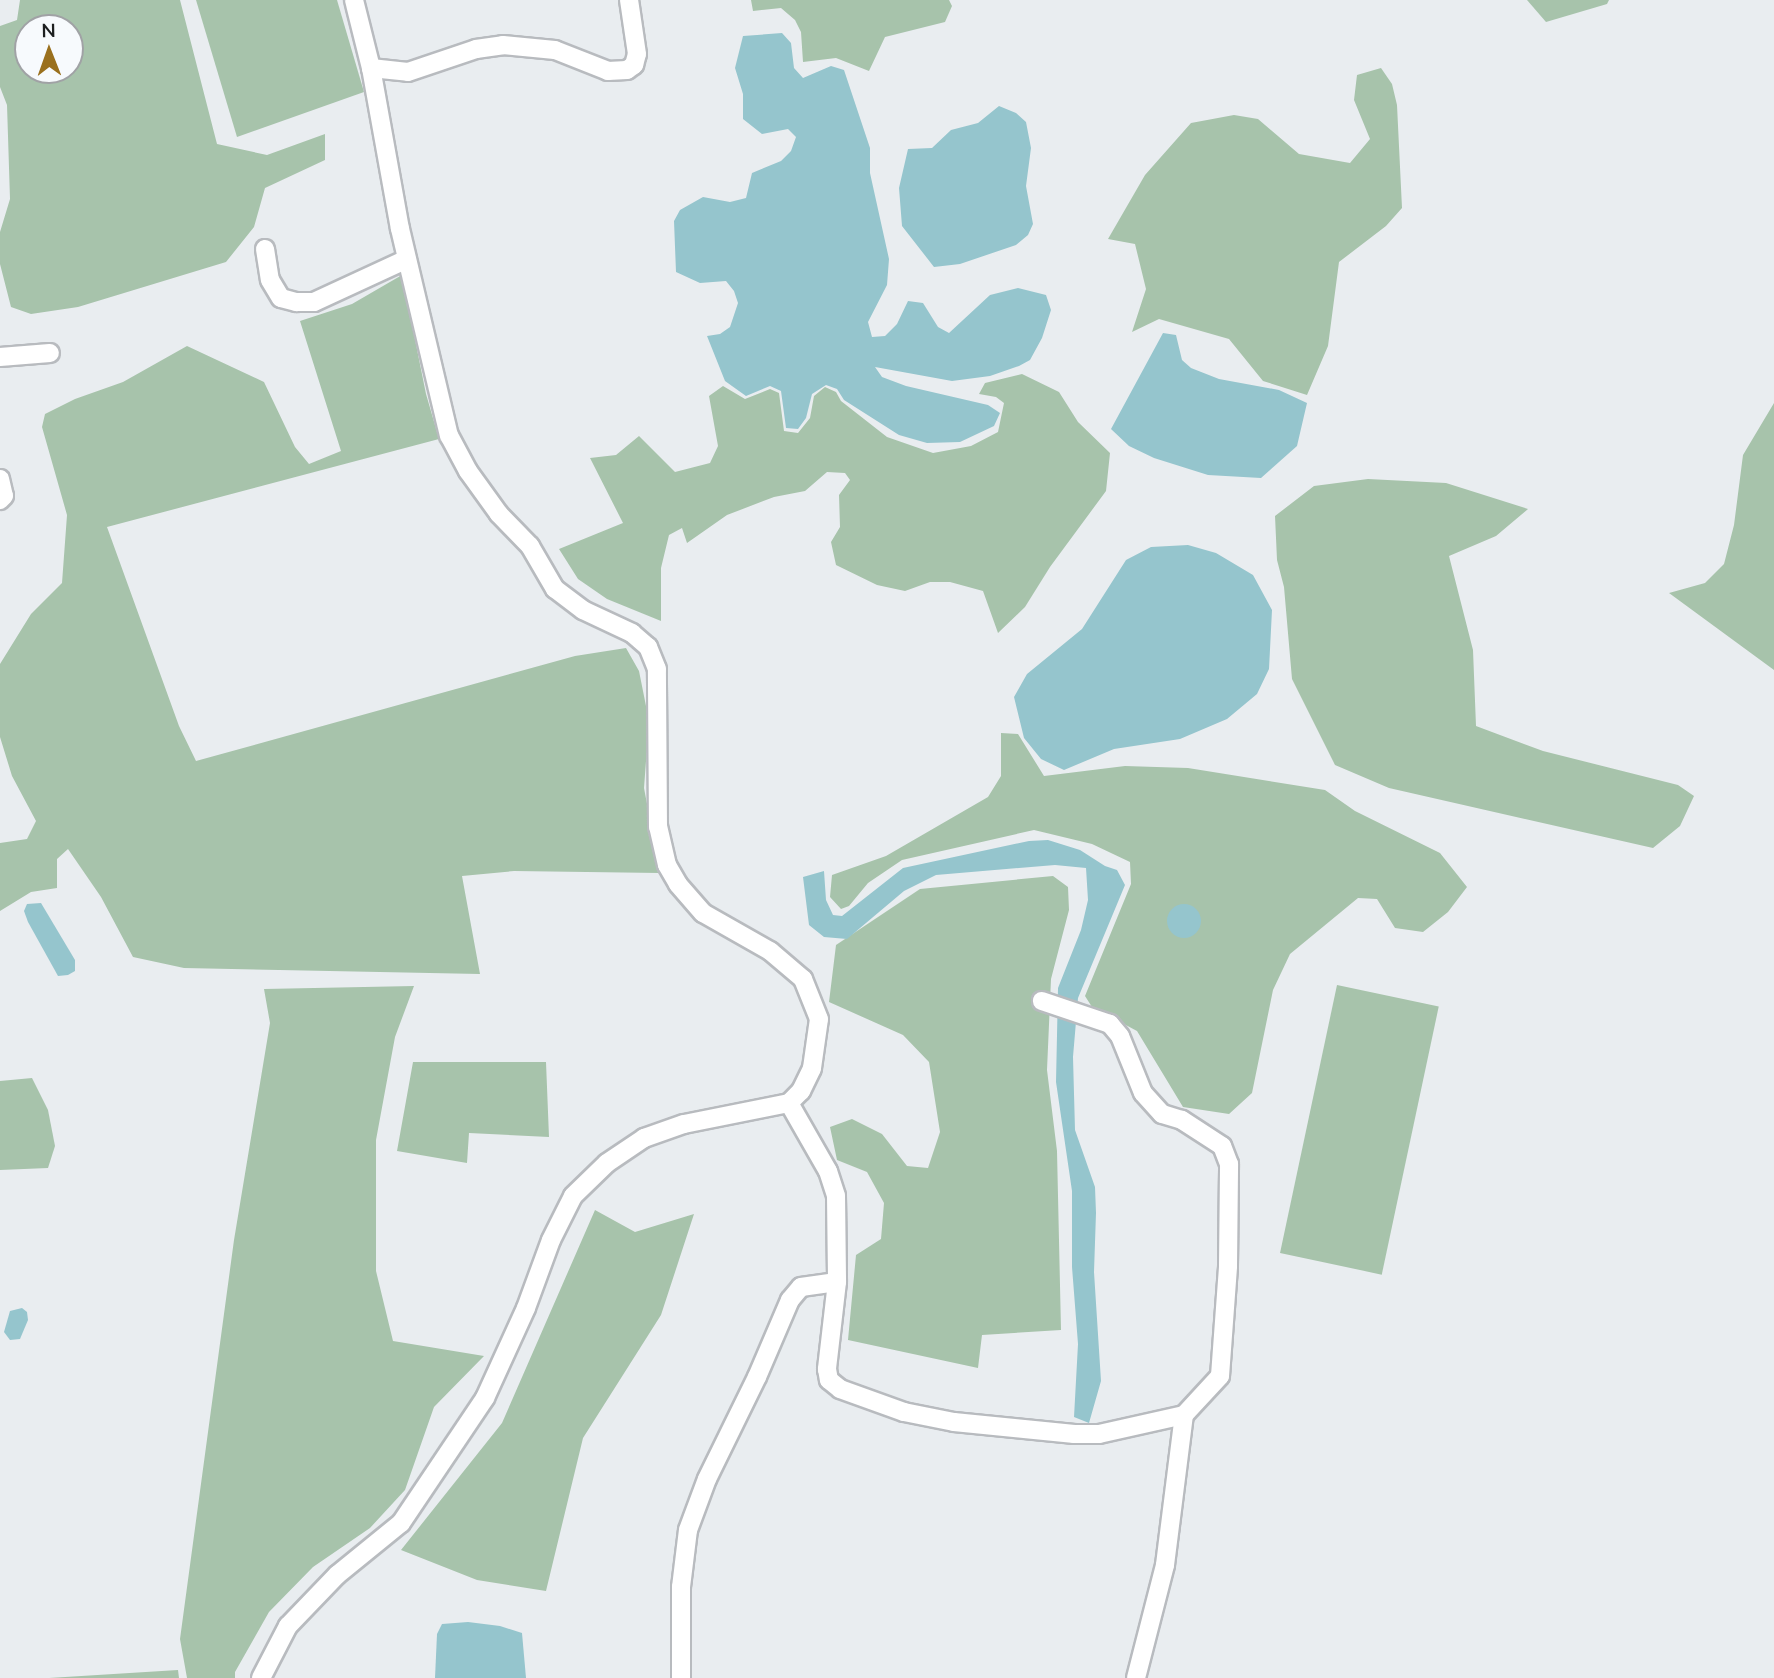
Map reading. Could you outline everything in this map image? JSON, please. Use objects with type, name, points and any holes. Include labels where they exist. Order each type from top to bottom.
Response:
[{"type":"street","points":[[261,1678],[288,1626],[337,1575],[401,1523],[485,1398],[526,1308],[551,1240],[573,1196],[607,1163],[645,1138],[684,1124],[789,1103],[801,1091],[812,1068],[819,1019],[803,979],[770,951],[703,913],[678,884],[667,865],[658,827],[657,668],[648,647],[632,633],[583,610],[555,589],[530,546],[499,514],[468,471],[449,436],[407,259],[371,68],[354,0]]},
{"type":"street","points":[[371,68],[408,72],[476,49],[503,45],[555,50],[608,71],[627,70],[634,65],[637,54],[629,0]]},
{"type":"street","points":[[265,249],[270,281],[281,298],[296,302],[314,302],[407,259]]},
{"type":"street","points":[[0,357],[50,353]]},
{"type":"street","points":[[0,479],[4,496],[0,499]]},
{"type":"street","points":[[789,1103],[828,1171],[836,1196],[837,1282],[827,1368],[830,1380],[840,1389],[904,1412],[954,1422],[1074,1434],[1099,1434],[1184,1415],[1220,1376],[1228,1266],[1229,1164],[1222,1146],[1182,1120],[1162,1114],[1143,1093],[1120,1036],[1110,1024],[1042,1001]]},
{"type":"street","points":[[681,1678],[681,1587],[688,1530],[707,1479],[757,1377],[790,1300],[801,1287],[837,1282]]},
{"type":"street","points":[[1136,1678],[1165,1565],[1184,1415]]},
{"type":"green space","points":[[20,0],[180,0],[217,144],[267,155],[325,134],[325,160],[265,188],[254,227],[226,262],[78,307],[31,314],[11,307],[0,264],[0,232],[10,199],[7,105],[0,87],[0,26],[14,21],[14,84],[84,84],[84,14],[18,14]]},
{"type":"green space","points":[[196,0],[337,0],[364,92],[237,137]]},
{"type":"green space","points":[[751,0],[949,0],[952,6],[945,22],[885,37],[869,71],[836,58],[803,62],[801,32],[795,20],[781,8],[753,11]]},
{"type":"green space","points":[[1527,0],[1609,0],[1607,4],[1546,22]]},
{"type":"green space","points":[[1381,68],[1392,84],[1397,105],[1402,208],[1386,226],[1339,262],[1328,346],[1307,395],[1263,381],[1229,339],[1159,319],[1132,332],[1146,289],[1135,244],[1108,239],[1145,175],[1191,123],[1234,115],[1258,119],[1299,154],[1350,163],[1370,139],[1354,100],[1357,75]]},
{"type":"green space","points":[[402,275],[426,394],[439,439],[107,527],[179,726],[196,761],[575,656],[626,648],[639,671],[649,721],[644,788],[660,873],[514,871],[462,876],[480,974],[184,968],[133,957],[101,897],[68,849],[57,859],[57,888],[31,892],[0,911],[0,843],[27,839],[36,821],[12,776],[0,737],[0,664],[31,614],[62,583],[67,515],[42,427],[45,414],[75,399],[123,382],[187,346],[264,382],[295,447],[309,464],[341,451],[300,321],[352,304]]},
{"type":"green space","points":[[1022,374],[1059,392],[1078,422],[1110,453],[1106,491],[1050,567],[1025,607],[998,633],[983,591],[950,582],[930,582],[905,591],[877,585],[836,565],[831,542],[840,527],[839,495],[850,480],[845,473],[827,472],[805,491],[774,497],[727,515],[687,543],[682,528],[669,535],[661,568],[661,621],[607,599],[578,579],[559,549],[623,523],[590,458],[616,455],[639,436],[675,472],[710,463],[718,446],[709,396],[723,386],[745,399],[770,389],[779,393],[784,431],[798,433],[810,418],[814,396],[825,387],[836,392],[841,401],[887,437],[933,453],[971,446],[998,432],[1004,403],[996,397],[979,394],[985,383]]},
{"type":"green space","points":[[1774,403],[1774,670],[1669,593],[1705,583],[1724,564],[1734,525],[1743,455]]},
{"type":"green space","points":[[1368,479],[1446,483],[1528,509],[1496,536],[1449,556],[1473,650],[1476,726],[1543,751],[1678,785],[1694,796],[1680,826],[1653,848],[1389,788],[1335,765],[1292,679],[1284,587],[1277,560],[1275,516],[1314,486]]},
{"type":"green space","points":[[1001,733],[1018,734],[1044,776],[1125,766],[1188,768],[1325,790],[1355,811],[1440,853],[1467,887],[1448,912],[1423,932],[1395,928],[1377,899],[1358,898],[1290,954],[1273,990],[1252,1093],[1229,1114],[1183,1107],[1137,1031],[1092,1007],[1085,996],[1131,884],[1130,862],[1092,844],[1034,830],[902,860],[868,883],[849,906],[841,909],[830,897],[832,875],[886,856],[988,797],[1001,776]]},
{"type":"green space","points":[[1053,876],[1068,887],[1069,910],[1051,979],[1047,1070],[1057,1151],[1061,1330],[982,1335],[978,1368],[848,1340],[856,1255],[881,1239],[884,1203],[867,1172],[837,1160],[830,1127],[852,1119],[882,1134],[907,1166],[928,1168],[940,1132],[929,1062],[903,1035],[829,1002],[836,945],[920,889]]},
{"type":"green space","points":[[1337,985],[1439,1007],[1382,1275],[1280,1253]]},
{"type":"green space","points":[[414,986],[395,1037],[376,1140],[376,1271],[393,1341],[484,1356],[434,1407],[405,1490],[370,1528],[313,1567],[269,1612],[235,1672],[235,1678],[187,1678],[180,1639],[234,1240],[270,1023],[264,989]]},
{"type":"green space","points":[[413,1062],[546,1062],[549,1137],[469,1133],[467,1163],[397,1151]]},
{"type":"green space","points":[[32,1078],[48,1110],[55,1146],[48,1168],[0,1170],[0,1081]]},
{"type":"green space","points":[[595,1210],[635,1232],[694,1214],[661,1315],[583,1438],[546,1591],[477,1580],[401,1550],[502,1423]]},
{"type":"green space","points":[[178,1670],[179,1678],[49,1678]]},
{"type":"water","points":[[782,33],[791,43],[794,68],[803,78],[831,66],[844,70],[870,148],[870,173],[889,259],[887,285],[868,322],[872,337],[885,336],[897,324],[908,301],[923,303],[938,327],[949,333],[990,295],[1018,288],[1046,295],[1051,310],[1042,338],[1030,360],[1019,366],[990,376],[952,381],[875,367],[882,377],[906,386],[988,405],[1000,413],[994,426],[960,442],[927,443],[899,435],[844,400],[837,389],[826,385],[812,394],[806,418],[798,429],[786,428],[781,391],[770,386],[746,396],[725,381],[707,336],[720,334],[730,327],[738,303],[734,291],[726,281],[700,283],[676,272],[674,221],[680,210],[703,197],[730,202],[746,198],[752,173],[781,161],[791,151],[796,137],[788,129],[762,134],[743,119],[743,94],[735,68],[743,36]]},
{"type":"water","points":[[999,106],[1016,113],[1026,122],[1031,148],[1026,186],[1033,224],[1028,235],[1016,245],[960,264],[934,267],[902,226],[899,188],[908,149],[932,148],[951,130],[978,123]]},
{"type":"water","points":[[1163,333],[1176,335],[1182,360],[1191,368],[1219,379],[1279,390],[1307,403],[1297,446],[1261,478],[1208,475],[1154,458],[1129,446],[1111,429]]},
{"type":"water","points":[[1188,545],[1216,553],[1253,575],[1272,610],[1269,669],[1257,694],[1227,719],[1180,739],[1114,749],[1064,770],[1041,759],[1024,738],[1014,697],[1027,674],[1082,629],[1126,560],[1151,547]]},
{"type":"water","points":[[1048,840],[1080,850],[1105,866],[1117,870],[1125,885],[1078,998],[1073,1057],[1075,1130],[1095,1187],[1094,1272],[1101,1381],[1089,1423],[1074,1417],[1078,1344],[1072,1267],[1072,1191],[1056,1082],[1058,988],[1081,930],[1088,900],[1086,868],[1055,865],[936,875],[904,891],[847,939],[824,937],[809,925],[803,877],[824,871],[826,900],[833,915],[842,916],[903,868],[1029,841]]},
{"type":"water","points":[[41,903],[75,960],[75,971],[68,975],[58,976],[28,922],[24,911],[27,904]]},
{"type":"water","points":[[1184,904],[1196,909],[1201,921],[1196,933],[1184,938],[1172,933],[1167,921],[1172,909]]},
{"type":"water","points":[[22,1308],[27,1312],[28,1320],[20,1339],[10,1340],[4,1332],[10,1311]]},
{"type":"water","points":[[468,1622],[500,1626],[522,1633],[526,1678],[435,1678],[437,1634],[442,1624]]}]
